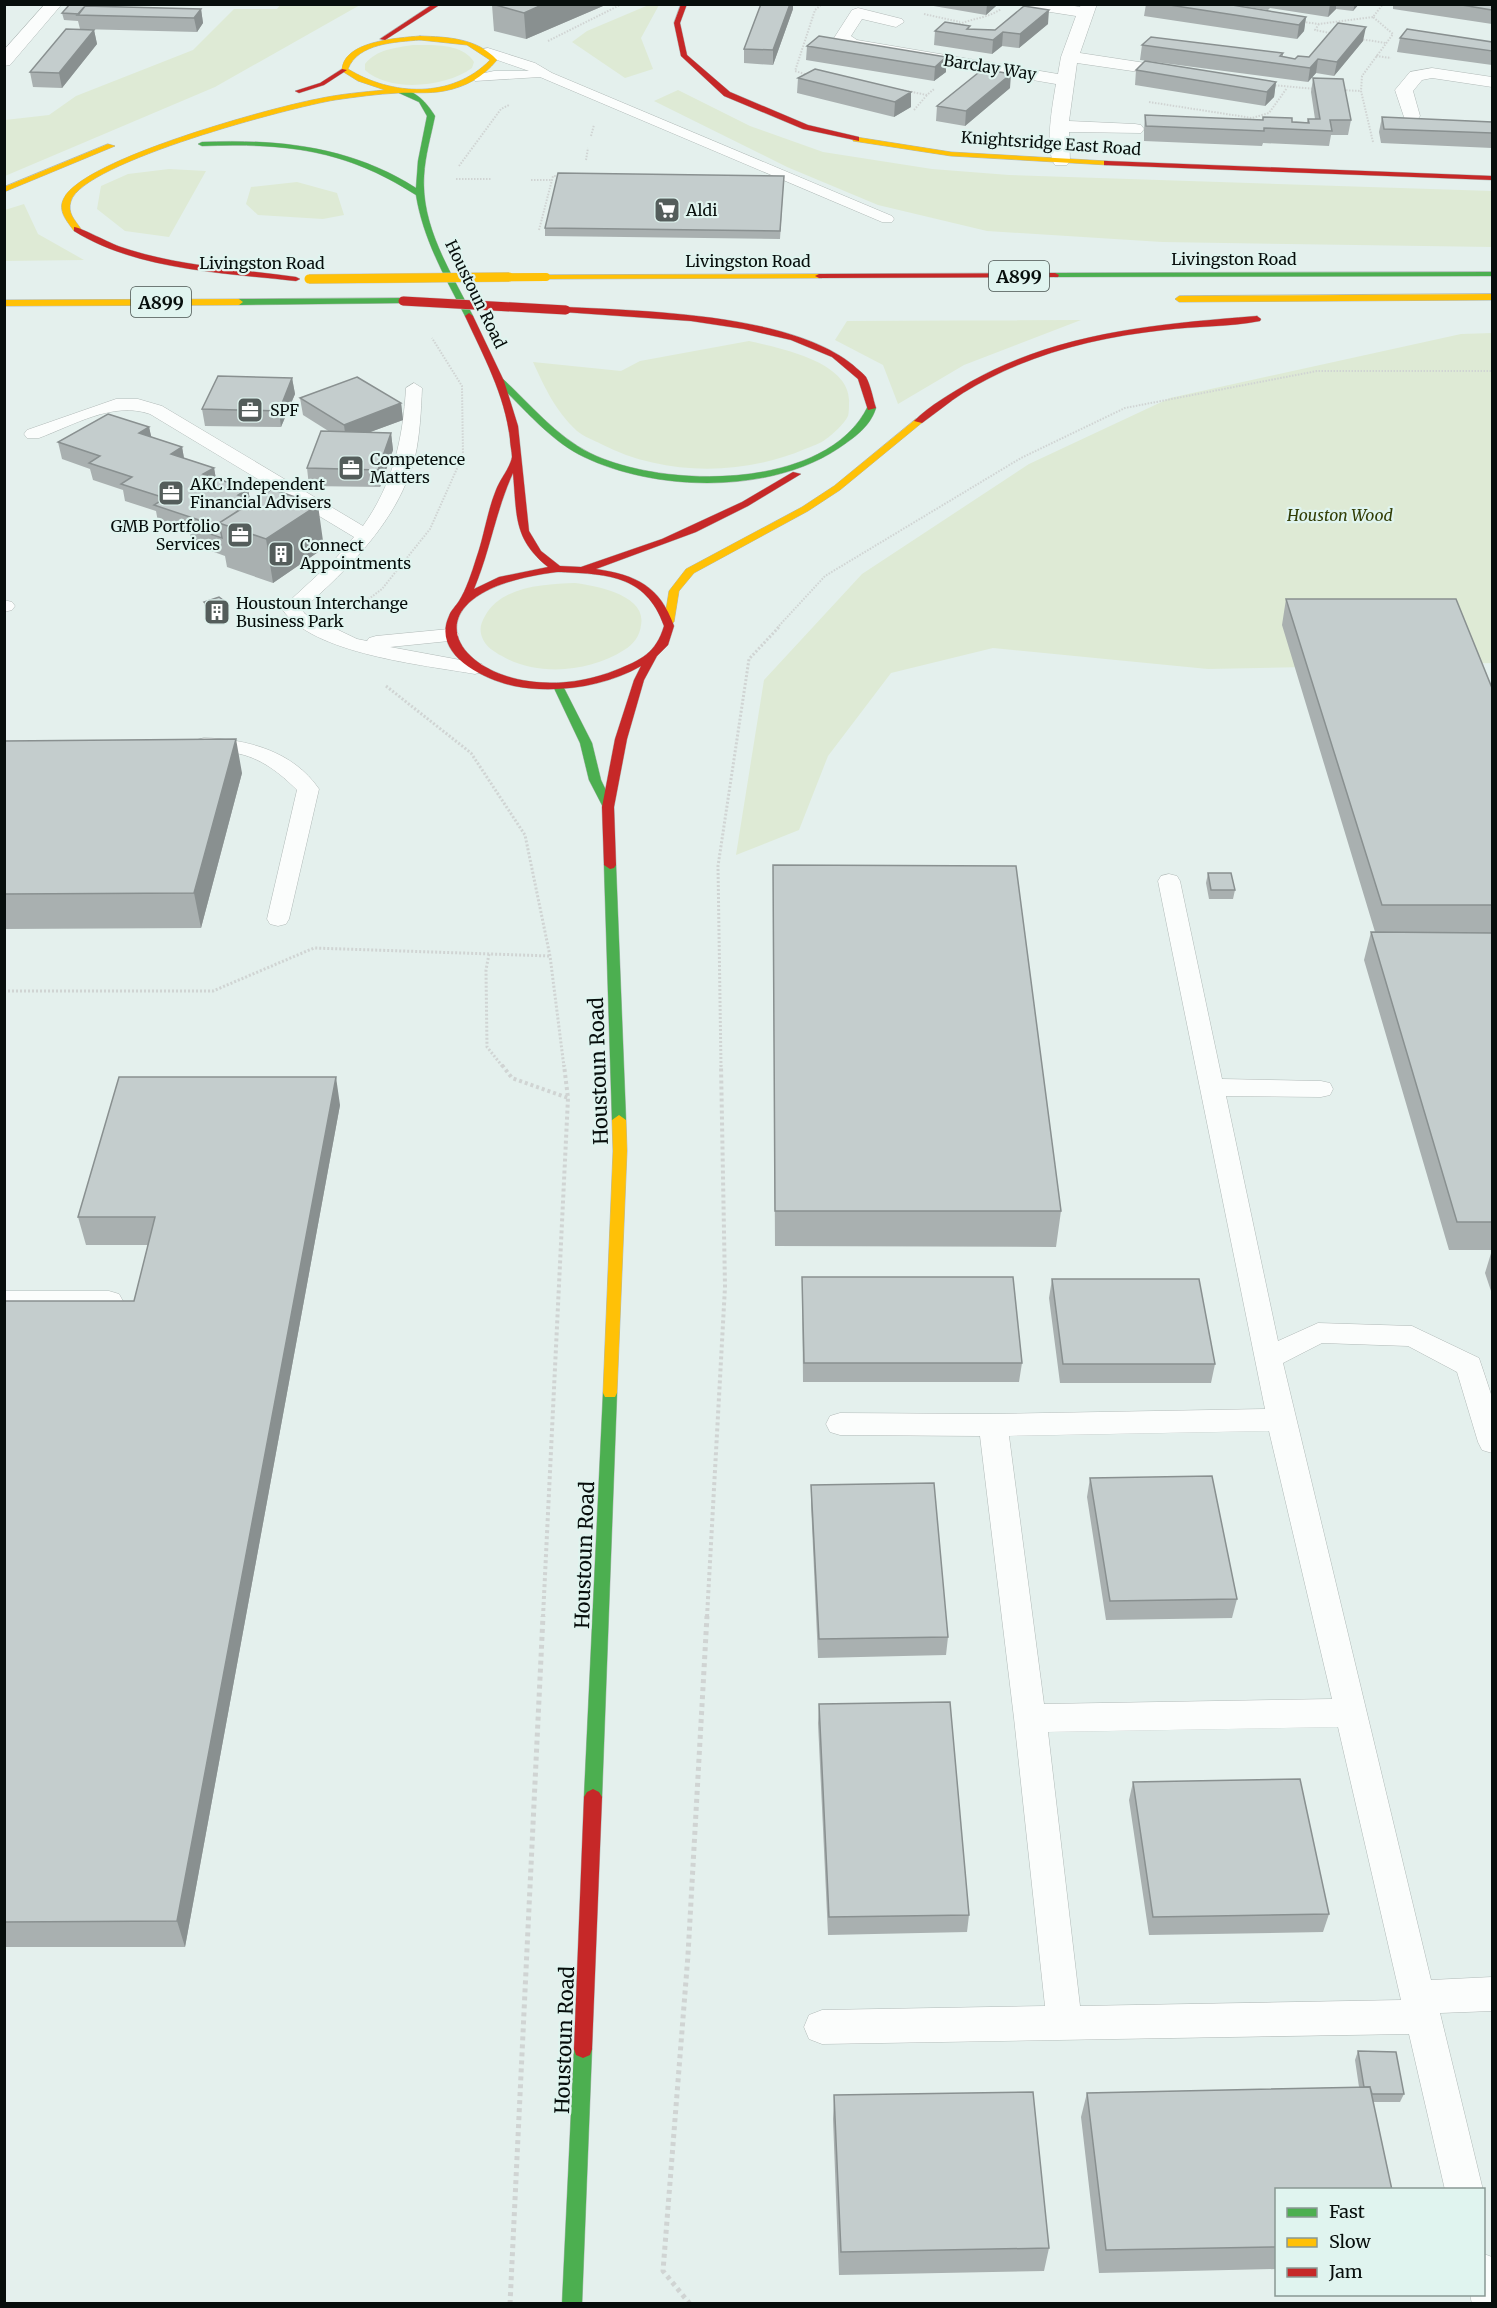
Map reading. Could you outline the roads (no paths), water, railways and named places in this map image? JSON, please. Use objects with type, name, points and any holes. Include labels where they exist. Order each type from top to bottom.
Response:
[{"type":"main road","points":[[245,105],[315,87],[333,79],[344,70],[345,63],[363,49],[395,33],[438,4]]},
{"type":"main road","name":"Knightsridge East Road","points":[[684,4],[677,23],[684,56],[727,94],[806,127],[864,141],[951,154],[1061,162],[1492,178]]},
{"type":"main road","points":[[448,23],[460,36],[483,49],[494,60],[491,69],[478,79],[460,101]]},
{"type":"main road","points":[[363,49],[399,40],[420,38],[442,38],[483,49]]},
{"type":"main road","points":[[344,70],[361,84],[400,91]]},
{"type":"main road","points":[[303,279],[156,258],[96,240],[79,232],[70,223],[66,212],[68,199],[76,187],[114,163],[224,126],[314,102],[351,95],[442,89],[478,79]]},
{"type":"main road","name":"Houstoun Road","points":[[400,91],[422,101],[432,116],[420,178],[424,219],[430,237],[500,381],[513,426],[524,531],[537,553],[557,569]]},
{"type":"main road","name":"Houstoun Road","points":[[428,144],[442,127]]},
{"type":"main road","points":[[4,190],[124,142]]},
{"type":"main road","points":[[156,149],[217,143],[258,143],[307,147],[348,158],[391,174],[420,194]]},
{"type":"main road","name":"Livingston Road","points":[[192,279],[1492,274]]},
{"type":"main road","points":[[1171,299],[1492,297]]},
{"type":"main road","points":[[563,305],[644,300]]},
{"type":"main road","name":"Livingston Road","points":[[4,303],[403,301],[563,305]]},
{"type":"main road","points":[[563,305],[736,324],[794,339],[845,360],[862,375],[869,390],[872,406],[868,419],[842,444],[770,491],[736,510],[658,546],[582,570]]},
{"type":"main road","points":[[1438,311],[1492,309]]},
{"type":"main road","name":"Houstoun Road","points":[[572,2304],[620,1150],[608,807],[621,740],[639,680],[653,654],[666,639],[674,591],[690,571],[821,499],[940,404],[1000,368],[1059,345],[1105,334],[1152,327],[1273,318]]},
{"type":"main road","points":[[500,381],[540,420],[588,456],[627,469],[670,477],[728,477],[770,474],[816,459]]},
{"type":"main road","points":[[516,458],[500,491],[487,545],[474,581],[464,601],[452,617],[449,635],[453,647],[475,668],[513,682],[558,686],[587,683],[613,676],[636,666],[653,654]]},
{"type":"main road","points":[[464,601],[481,588],[530,572],[557,569],[582,570],[609,574],[633,582],[652,593],[664,607],[669,622]]},
{"type":"main road","name":"Houstoun Road","points":[[558,686],[586,743],[595,780],[608,807]]},
{"type":"street","points":[[4,61],[54,4]]},
{"type":"street","name":"Barclay Way","points":[[1031,4],[1087,9],[1069,57],[1064,80],[1061,162]]},
{"type":"street","name":"Barclay Way","points":[[896,22],[858,14],[842,38],[852,44],[1064,80]]},
{"type":"street","points":[[1069,57],[1146,68]]},
{"type":"street","points":[[1411,117],[1404,90],[1416,76],[1432,73],[1492,82]]},
{"type":"street","points":[[1061,126],[1135,129]]},
{"type":"lane","points":[[483,49],[530,66],[547,76],[886,219]]},
{"type":"lane","points":[[478,79],[512,74],[547,76]]},
{"type":"lane","points":[[414,388],[414,420],[408,452],[395,492],[366,536],[321,583],[292,609],[298,618],[351,644],[475,668]]},
{"type":"lane","points":[[33,434],[116,404],[138,404],[156,410],[366,536]]},
{"type":"lane","points":[[351,644],[449,635]]},
{"type":"lane","points":[[181,744],[216,744],[265,753],[290,770],[308,789],[278,919]]},
{"type":"lane","points":[[1169,880],[1281,1420],[1464,2188]]},
{"type":"lane","points":[[1212,1087],[1322,1089]]},
{"type":"lane","points":[[4,1302],[109,1301]]},
{"type":"lane","points":[[1268,1358],[1318,1333],[1412,1336],[1469,1366],[1492,1442]]},
{"type":"lane","points":[[840,1424],[993,1425],[1281,1420]]},
{"type":"lane","points":[[993,1425],[1030,1718],[1064,2022]]},
{"type":"lane","points":[[1030,1718],[1351,1713]]},
{"type":"lane","points":[[822,2027],[1064,2022],[1421,2007],[1492,1994]]},
{"type":"lane","points":[[1485,2277],[1491,2304]]},
{"type":"place","name":"Aldi","points":[[667,210]]},
{"type":"place","name":"SPF","points":[[250,410]]},
{"type":"place","name":"Competence Matters","points":[[351,468]]},
{"type":"place","name":"AKC Independent Financial Advisers","points":[[171,493]]},
{"type":"place","name":"GMB Portfolio Services","points":[[240,535]]},
{"type":"place","name":"Connect Appointments","points":[[281,554]]},
{"type":"place","name":"Houstoun Interchange Business Park","points":[[217,612]]},
{"type":"park label","name":"Houston Wood","points":[[1340,515]]}]
